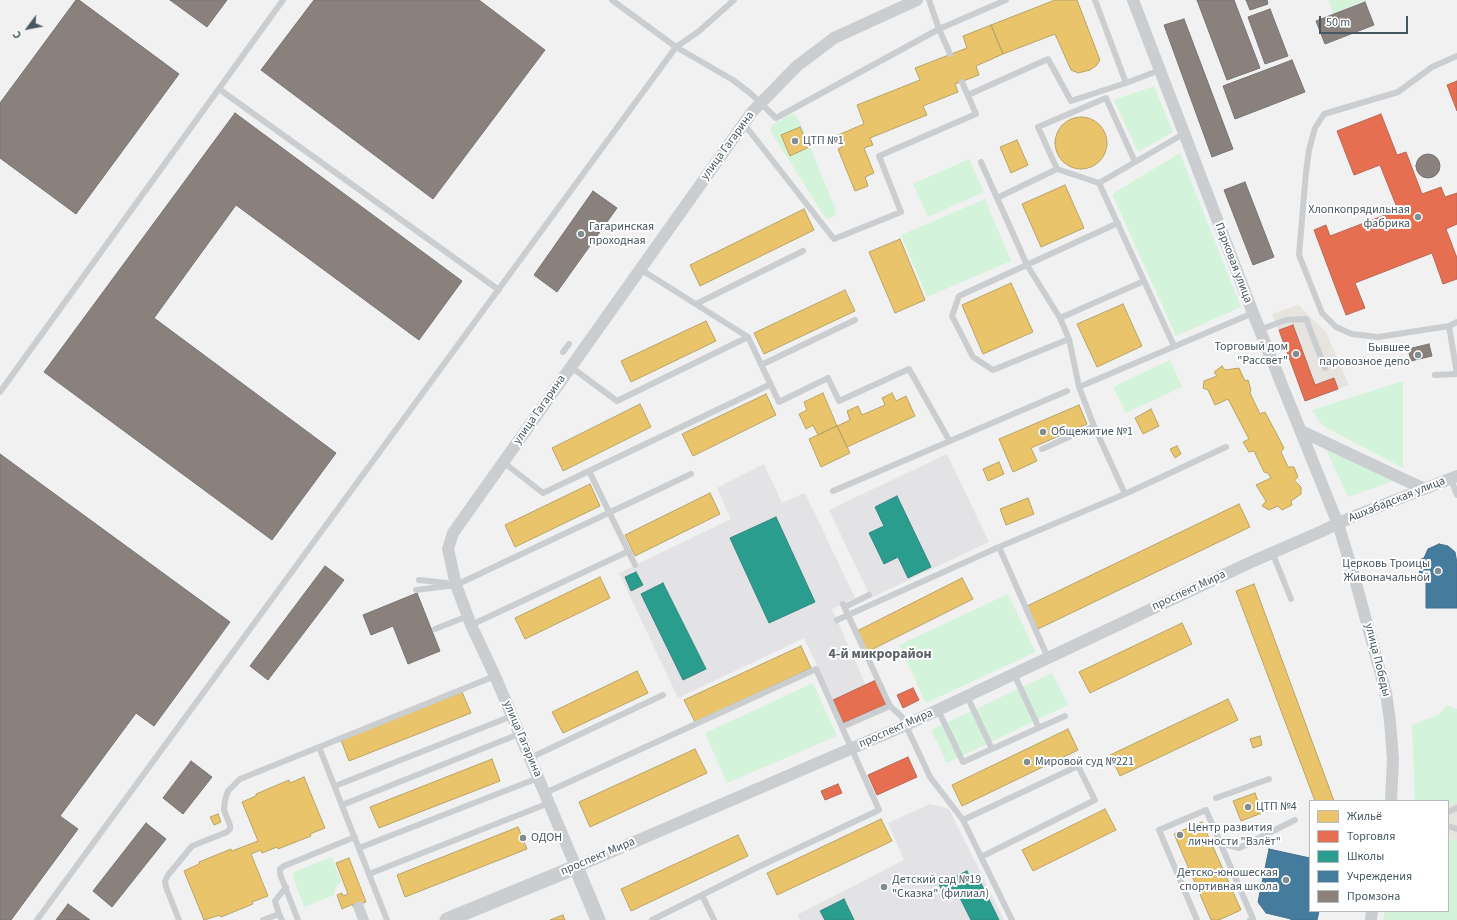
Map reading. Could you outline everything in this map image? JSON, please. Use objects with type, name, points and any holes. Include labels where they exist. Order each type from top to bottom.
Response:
[{"type":"street","name":"улица Гагарина","points":[[598,920],[456,585],[448,549],[453,533],[469,502],[503,462],[760,103],[797,66],[834,38],[917,0]]},
{"type":"street","name":"Парковая улица","points":[[1133,0],[1259,330],[1338,524]]},
{"type":"street","points":[[1301,431],[1425,489]]},
{"type":"street","name":"Ашхабадская улица","points":[[1338,524],[1352,517],[1454,477]]},
{"type":"street","name":"проспект Мира","points":[[447,920],[576,867],[906,725],[1272,552],[1338,524]]},
{"type":"street","name":"улица Победы","points":[[1338,524],[1386,693],[1393,759],[1390,800]]},
{"type":"lane","points":[[0,392],[283,0]]},
{"type":"lane","points":[[612,0],[676,47],[733,80],[750,93],[776,118],[939,29],[1006,0]]},
{"type":"lane","points":[[37,920],[676,47],[698,32],[734,0]]},
{"type":"lane","points":[[929,0],[950,54]]},
{"type":"lane","points":[[1095,0],[1126,83]]},
{"type":"lane","points":[[1457,56],[1432,67],[1398,92],[1324,114],[1315,128],[1309,150],[1299,256],[1322,313],[1336,327],[1352,334],[1378,337],[1449,326],[1457,322]]},
{"type":"lane","points":[[968,95],[1048,59],[1071,101],[1072,113]]},
{"type":"lane","points":[[1071,101],[1160,70]]},
{"type":"lane","points":[[744,124],[834,239],[901,212],[879,156],[976,114],[962,82]]},
{"type":"lane","points":[[219,89],[499,290]]},
{"type":"lane","points":[[1057,169],[1038,127],[1106,98],[1135,162]]},
{"type":"lane","points":[[1099,183],[1185,133]]},
{"type":"lane","points":[[981,162],[1027,265],[1060,318],[1069,339],[1079,387],[1094,426],[1125,494]]},
{"type":"lane","points":[[997,198],[1057,169],[1099,183],[1174,346]]},
{"type":"lane","points":[[1069,339],[992,370],[973,357],[952,316],[959,296],[1118,223]]},
{"type":"lane","points":[[696,304],[803,251]]},
{"type":"lane","points":[[640,269],[748,337],[779,402],[828,378],[839,401],[909,369],[950,440]]},
{"type":"lane","points":[[1060,318],[1144,281]]},
{"type":"lane","points":[[1079,387],[1253,313]]},
{"type":"lane","points":[[1259,330],[1286,320],[1306,319],[1325,368]]},
{"type":"lane","points":[[761,365],[855,320]]},
{"type":"lane","points":[[1435,375],[1457,374],[1449,326]]},
{"type":"lane","points":[[571,367],[617,401],[748,337]]},
{"type":"lane","points":[[562,352],[569,344]]},
{"type":"lane","points":[[503,462],[543,492],[771,384]]},
{"type":"lane","points":[[833,491],[1067,391]]},
{"type":"lane","points":[[1042,449],[1094,426]]},
{"type":"lane","points":[[837,620],[998,547],[1125,494],[1226,447]]},
{"type":"lane","points":[[589,471],[635,565]]},
{"type":"lane","points":[[416,590],[456,585],[690,474]]},
{"type":"lane","points":[[1454,477],[1457,495]]},
{"type":"lane","points":[[998,547],[1048,658]]},
{"type":"lane","points":[[435,629],[470,621],[629,551]]},
{"type":"lane","points":[[1272,552],[1291,599]]},
{"type":"lane","points":[[419,580],[456,585]]},
{"type":"lane","points":[[869,595],[844,605],[890,706],[902,717],[930,777],[963,820],[1012,920]]},
{"type":"lane","points":[[369,874],[547,798],[816,669],[879,810],[652,920]]},
{"type":"lane","points":[[1014,674],[1039,728]]},
{"type":"lane","points":[[179,920],[166,887],[168,875],[192,846],[227,832],[230,829],[230,825],[224,810],[228,791],[240,779],[495,676]]},
{"type":"lane","points":[[530,758],[663,695]]},
{"type":"lane","points":[[967,696],[992,749]]},
{"type":"lane","points":[[842,727],[890,706]]},
{"type":"lane","points":[[938,710],[963,762],[1065,716]]},
{"type":"lane","points":[[335,786],[512,716]]},
{"type":"lane","points":[[342,805],[520,734]]},
{"type":"lane","points":[[319,747],[387,920]]},
{"type":"lane","points":[[963,820],[1078,766],[1095,800],[981,857]]},
{"type":"lane","points":[[359,848],[538,778]]},
{"type":"lane","points":[[1216,798],[1269,779]]},
{"type":"lane","points":[[1197,920],[1159,830],[1206,810],[1253,919],[1250,920]]},
{"type":"lane","points":[[1221,843],[1239,848],[1295,820]]},
{"type":"lane","points":[[298,920],[280,874],[280,869],[354,837]]},
{"type":"lane","points":[[263,920],[280,917],[275,901],[286,887]]},
{"type":"lane","points":[[702,895],[714,920]]},
{"type":"lane","points":[[361,920],[358,905],[366,920]]},
{"type":"shaded area","points":[[1298,305],[1326,332],[1349,385],[1305,401],[1272,314]]},
{"type":"shaded area","points":[[947,454],[989,542],[871,598],[829,510]]},
{"type":"shaded area","points":[[764,464],[782,503],[805,493],[855,598],[832,609],[866,685],[833,700],[804,638],[678,698],[619,573],[731,519],[717,488]]},
{"type":"shaded area","points":[[1457,802],[1457,840],[1449,838],[1449,806]]},
{"type":"shaded area","points":[[930,804],[949,809],[1004,920],[800,920],[797,915],[904,860],[888,823]]},
{"type":"green space","points":[[1328,0],[1364,0],[1334,14]]},
{"type":"green space","points":[[1154,86],[1173,132],[1138,152],[1114,100]]},
{"type":"green space","points":[[791,114],[794,115],[800,122],[835,208],[836,213],[833,217],[828,219],[824,216],[770,130],[773,124]]},
{"type":"green space","points":[[1180,153],[1241,307],[1176,336],[1112,194]]},
{"type":"green space","points":[[969,159],[984,192],[928,217],[913,184]]},
{"type":"green space","points":[[985,199],[1011,261],[927,297],[901,235]]},
{"type":"green space","points":[[1170,360],[1182,387],[1126,413],[1113,387]]},
{"type":"green space","points":[[1403,381],[1403,468],[1323,426],[1312,410]]},
{"type":"green space","points":[[1324,445],[1397,480],[1348,497]]},
{"type":"green space","points":[[1008,594],[1036,652],[926,703],[899,645]]},
{"type":"green space","points":[[1052,673],[1068,705],[947,763],[931,730]]},
{"type":"green space","points":[[813,683],[837,736],[727,783],[705,733]]},
{"type":"green space","points":[[1446,705],[1457,709],[1457,802],[1449,806],[1449,800],[1415,800],[1412,725],[1440,714]]},
{"type":"green space","points":[[1449,838],[1457,840],[1457,920],[1383,920],[1385,912],[1449,912]]},
{"type":"green space","points":[[332,857],[341,881],[336,887],[334,895],[304,907],[293,874],[296,871]]},
{"type":"building: Жильё","points":[[1055,0],[1077,0],[1100,60],[1096,66],[1090,70],[1078,73],[1071,70],[1055,34],[1003,54],[991,25]]},
{"type":"building: Жильё","points":[[991,25],[1003,54],[976,66],[979,75],[955,84],[958,92],[923,106],[927,115],[870,138],[873,145],[864,148],[874,173],[865,177],[868,186],[855,191],[838,149],[842,147],[838,135],[864,124],[857,105],[920,80],[915,68],[967,48],[963,36]]},
{"type":"building: Жильё","points":[[1081,117],[1091,119],[1099,125],[1105,133],[1107,143],[1105,153],[1099,161],[1091,167],[1081,169],[1071,167],[1063,161],[1057,153],[1055,143],[1057,133],[1063,125],[1071,119]]},
{"type":"building: Жильё","name":"ЦТП №1","points":[[800,127],[809,147],[790,156],[781,135]]},
{"type":"building: Жильё","points":[[1017,140],[1028,165],[1011,173],[1000,147]]},
{"type":"building: Жильё","points":[[1065,185],[1084,228],[1041,247],[1022,204]]},
{"type":"building: Жильё","points":[[804,209],[814,230],[700,286],[690,265]]},
{"type":"building: Жильё","points":[[900,239],[925,300],[895,313],[869,252]]},
{"type":"building: Жильё","points":[[1011,283],[1033,332],[983,354],[962,305]]},
{"type":"building: Жильё","points":[[845,290],[855,311],[764,354],[754,333]]},
{"type":"building: Жильё","points":[[1123,304],[1142,346],[1097,367],[1077,324]]},
{"type":"building: Жильё","points":[[706,321],[716,341],[631,382],[621,361]]},
{"type":"building: Жильё","points":[[1222,366],[1225,370],[1239,368],[1245,381],[1248,380],[1251,390],[1250,393],[1260,414],[1265,412],[1284,448],[1281,452],[1288,467],[1294,467],[1298,477],[1294,480],[1301,487],[1301,494],[1291,501],[1292,505],[1282,510],[1278,506],[1269,510],[1262,506],[1266,501],[1256,485],[1271,478],[1268,473],[1264,472],[1254,451],[1249,452],[1243,442],[1249,439],[1228,399],[1215,405],[1208,390],[1203,388],[1204,381],[1217,376],[1214,372]]},
{"type":"building: Жильё","points":[[823,393],[837,426],[818,435],[813,425],[806,429],[799,414],[807,410],[804,402]]},
{"type":"building: Жильё","points":[[892,393],[896,401],[906,396],[915,416],[847,447],[837,426],[850,420],[847,411],[858,406],[862,415],[885,405],[882,398]]},
{"type":"building: Жильё","points":[[766,394],[776,415],[693,456],[682,434]]},
{"type":"building: Жильё","points":[[640,404],[651,427],[563,471],[552,448]]},
{"type":"building: Жильё","name":"Общежитие №1","points":[[1079,405],[1087,424],[1031,448],[1037,461],[1013,472],[999,439]]},
{"type":"building: Жильё","points":[[1151,409],[1159,426],[1143,434],[1135,418]]},
{"type":"building: Жильё","points":[[837,426],[850,453],[821,467],[809,439]]},
{"type":"building: Жильё","points":[[1177,446],[1181,454],[1175,458],[1170,449]]},
{"type":"building: Жильё","points":[[999,462],[1004,474],[988,481],[983,469]]},
{"type":"building: Жильё","points":[[590,484],[600,506],[515,547],[505,525]]},
{"type":"building: Жильё","points":[[710,493],[720,514],[635,556],[625,535]]},
{"type":"building: Жильё","points":[[1028,498],[1034,514],[1006,525],[1000,509]]},
{"type":"building: Жильё","points":[[1239,504],[1250,527],[1038,629],[1027,606]]},
{"type":"building: Жильё","points":[[600,577],[610,598],[525,639],[515,618]]},
{"type":"building: Жильё","points":[[962,578],[973,599],[867,652],[857,631]]},
{"type":"building: Жильё","points":[[1254,584],[1334,800],[1315,800],[1236,591]]},
{"type":"building: Жильё","points":[[1182,623],[1192,644],[1090,693],[1079,672]]},
{"type":"building: Жильё","points":[[801,646],[811,668],[695,722],[684,700]]},
{"type":"building: Жильё","points":[[637,671],[648,693],[563,733],[552,712]]},
{"type":"building: Жильё","points":[[462,692],[471,713],[349,761],[341,740]]},
{"type":"building: Жильё","points":[[1228,699],[1238,720],[1120,776],[1110,755]]},
{"type":"building: Жильё","points":[[1068,729],[1078,750],[962,806],[952,785]]},
{"type":"building: Жильё","points":[[1260,736],[1262,745],[1253,748],[1250,739]]},
{"type":"building: Жильё","points":[[695,749],[707,773],[590,827],[579,802]]},
{"type":"building: Жильё","points":[[492,759],[500,781],[379,828],[370,807]]},
{"type":"building: Жильё","points":[[304,777],[325,828],[310,834],[311,836],[278,849],[277,847],[262,853],[261,850],[251,854],[268,896],[221,917],[220,915],[204,920],[184,871],[199,864],[199,862],[231,849],[232,851],[258,841],[242,802],[256,796],[256,794],[289,780],[290,783]]},
{"type":"building: Жильё","name":"ЦТП №4","points":[[1255,793],[1262,813],[1241,821],[1233,801]]},
{"type":"building: Жильё","points":[[1105,809],[1116,830],[1033,871],[1022,850]]},
{"type":"building: Жильё","points":[[218,814],[221,822],[214,825],[210,817]]},
{"type":"building: Жильё","points":[[881,819],[892,841],[777,895],[767,873]]},
{"type":"building: Жильё","points":[[1202,822],[1241,910],[1219,920],[1211,920],[1174,834]]},
{"type":"building: Жильё","points":[[518,827],[527,849],[405,897],[397,875]]},
{"type":"building: Жильё","points":[[738,835],[748,856],[631,911],[621,889]]},
{"type":"building: Жильё","points":[[349,858],[366,902],[353,907],[353,904],[342,909],[337,895],[342,893],[343,896],[348,894],[336,863]]},
{"type":"building: Жильё","points":[[563,915],[565,920],[550,920]]},
{"type":"building: Торговля","points":[[1457,81],[1457,111],[1447,85]]},
{"type":"building: Торговля","name":"Хлопкопрядильная фабрика","points":[[1381,114],[1397,155],[1406,152],[1422,194],[1441,187],[1445,197],[1457,193],[1457,224],[1446,229],[1457,258],[1457,279],[1443,284],[1432,253],[1355,283],[1365,308],[1346,315],[1314,230],[1326,225],[1330,236],[1398,210],[1380,165],[1354,175],[1337,131]]},
{"type":"building: Торговля","name":"Торговый дом \"Рассвет\"","points":[[1293,325],[1315,385],[1334,378],[1338,389],[1305,401],[1279,330]]},
{"type":"building: Торговля","points":[[876,680],[886,704],[843,723],[833,700]]},
{"type":"building: Торговля","points":[[913,688],[919,700],[903,708],[897,695]]},
{"type":"building: Торговля","points":[[908,757],[917,777],[877,795],[868,775]]},
{"type":"building: Торговля","points":[[838,784],[842,793],[825,800],[821,791]]},
{"type":"building: Школы","points":[[897,496],[931,567],[908,578],[898,557],[884,564],[869,533],[884,526],[875,507]]},
{"type":"building: Школы","points":[[776,517],[815,602],[769,623],[730,538]]},
{"type":"building: Школы","points":[[636,572],[643,585],[631,591],[625,577]]},
{"type":"building: Школы","points":[[663,583],[706,669],[683,680],[641,594]]},
{"type":"building: Школы","points":[[967,871],[971,881],[978,877],[999,920],[971,920],[956,890],[944,895],[939,884]]},
{"type":"building: Школы","points":[[844,899],[854,920],[825,920],[820,911]]},
{"type":"building: Учреждения","name":"Церковь Троицы Живоначальной","points":[[1439,544],[1448,546],[1455,552],[1457,563],[1457,608],[1426,608],[1426,581],[1420,579],[1419,560],[1424,558],[1428,549]]},
{"type":"building: Учреждения","name":"Детско-юношеская спортивная школа","points":[[1269,849],[1309,858],[1309,912],[1319,912],[1317,920],[1291,920],[1266,913],[1258,902]]},
{"type":"building: Промзона","points":[[76,0],[79,0],[179,74],[76,214],[0,158],[0,103]]},
{"type":"building: Промзона","points":[[170,0],[227,0],[207,27]]},
{"type":"building: Промзона","points":[[314,0],[479,0],[545,50],[433,199],[261,70]]},
{"type":"building: Промзона","points":[[1197,0],[1234,0],[1260,68],[1227,80]]},
{"type":"building: Промзона","points":[[1246,0],[1267,0],[1268,4],[1250,10]]},
{"type":"building: Промзона","points":[[1365,2],[1374,25],[1325,44],[1316,21]]},
{"type":"building: Промзона","points":[[1270,9],[1288,56],[1265,64],[1248,17]]},
{"type":"building: Промзона","points":[[1184,19],[1233,149],[1212,157],[1164,25]]},
{"type":"building: Промзона","points":[[1292,60],[1305,92],[1235,119],[1223,86]]},
{"type":"building: Промзона","points":[[235,113],[462,281],[419,340],[236,205],[154,318],[336,453],[272,540],[44,372]]},
{"type":"building: Промзона","points":[[1428,154],[1437,157],[1440,166],[1437,175],[1428,178],[1419,175],[1416,166],[1419,157]]},
{"type":"building: Промзона","points":[[1245,182],[1274,257],[1253,265],[1224,190]]},
{"type":"building: Промзона","name":"Гагаринская проходная","points":[[593,191],[617,208],[557,292],[534,275]]},
{"type":"building: Промзона","points":[[1429,344],[1432,356],[1411,361],[1408,349]]},
{"type":"building: Промзона","points":[[0,454],[230,622],[154,726],[136,713],[60,816],[78,829],[11,920],[0,920]]},
{"type":"building: Промзона","points":[[325,566],[344,580],[268,680],[250,666]]},
{"type":"building: Промзона","points":[[417,593],[440,651],[408,664],[393,626],[371,635],[363,615]]},
{"type":"building: Промзона","points":[[191,761],[212,777],[183,814],[163,798]]},
{"type":"building: Промзона","points":[[146,823],[166,839],[112,907],[93,891]]},
{"type":"building: Промзона","points":[[68,904],[90,920],[56,920]]},
{"type":"place","name":"ЦТП №1","points":[[795,141]]},
{"type":"place","name":"Хлопкопрядильная фабрика","points":[[1418,217]]},
{"type":"place","name":"Гагаринская проходная","points":[[581,234]]},
{"type":"place","name":"Торговый дом \"Рассвет\"","points":[[1296,354]]},
{"type":"place","name":"Бывшее паровозное депо","points":[[1418,355]]},
{"type":"place","name":"Общежитие №1","points":[[1043,432]]},
{"type":"place","name":"Церковь Троицы Живоначальной","points":[[1438,571]]},
{"type":"place","name":"Мировой суд №221","points":[[1027,762]]},
{"type":"place","name":"ЦТП №4","points":[[1248,807]]},
{"type":"place","name":"Центр развития личности \"Взлёт\"","points":[[1180,835]]},
{"type":"place","name":"ОДОН","points":[[523,838]]},
{"type":"place","name":"Детско-юношеская спортивная школа","points":[[1286,880]]},
{"type":"place","name":"Детский сад №19 \"Сказка\" (филиал)","points":[[884,887]]},
{"type":"district","name":"4-й микрорайон","points":[[880,655]]}]
